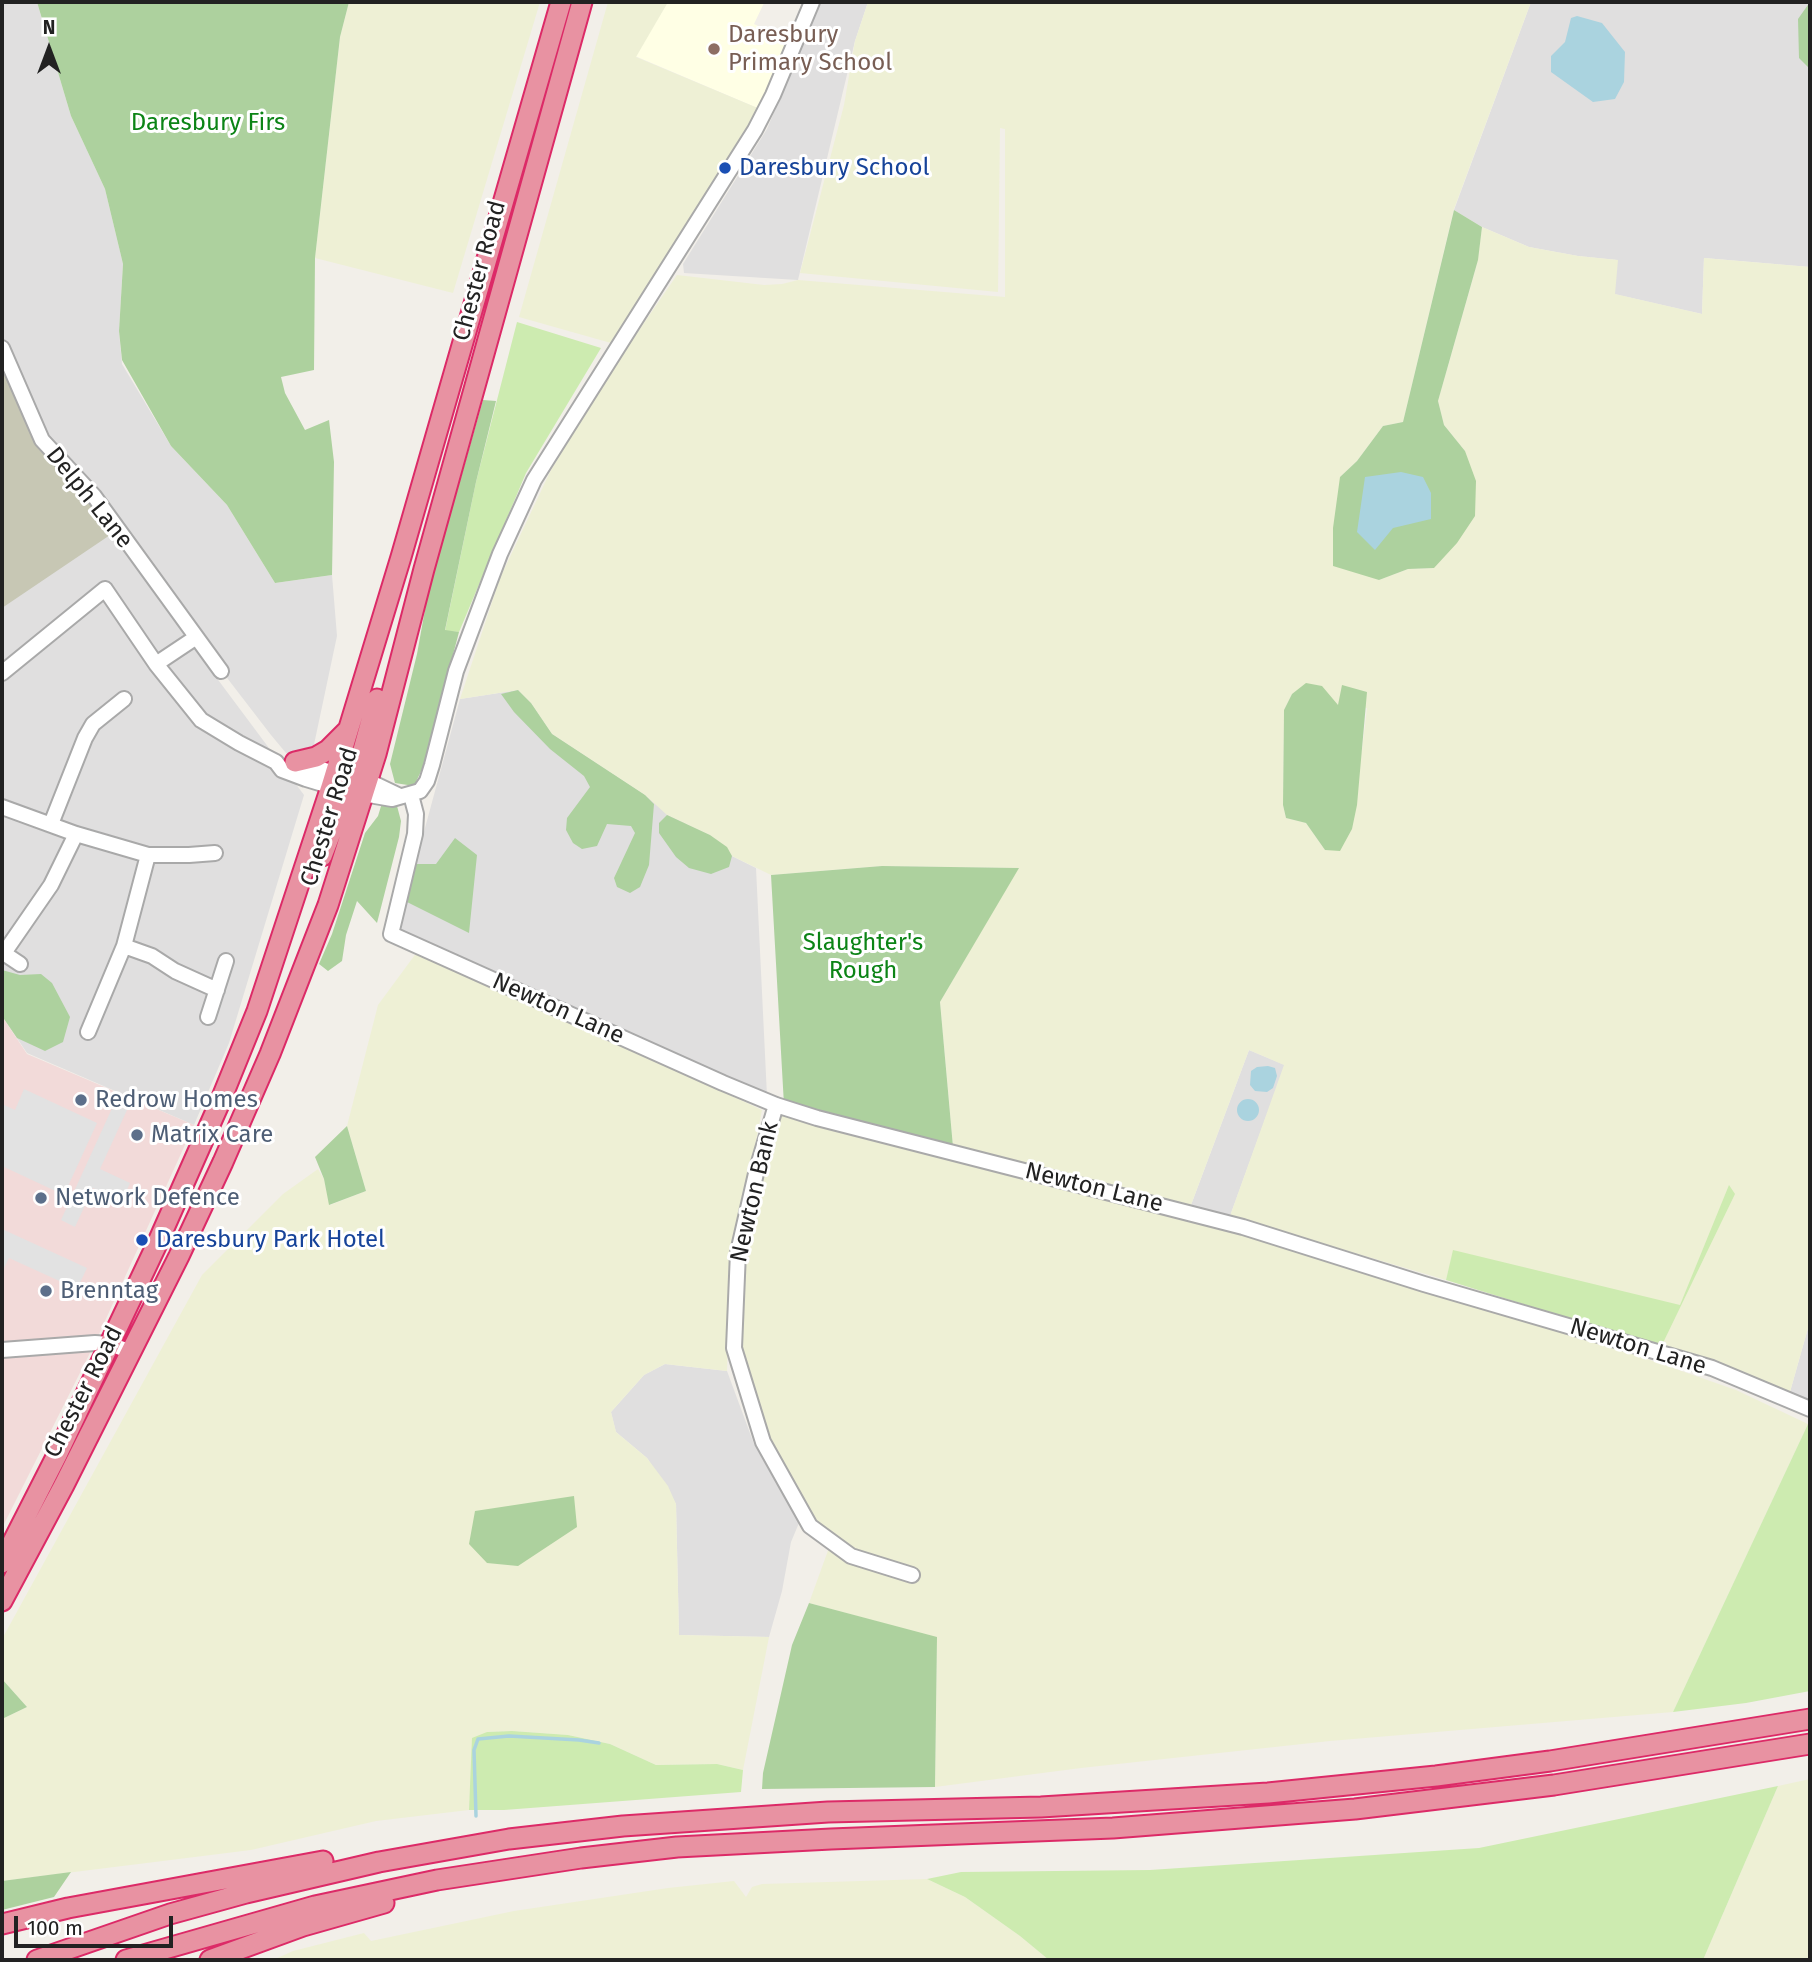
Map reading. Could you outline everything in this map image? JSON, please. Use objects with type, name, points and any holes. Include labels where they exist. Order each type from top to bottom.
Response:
[{"type":"highway","name":"Chester Road","points":[[2,1601],[131,1352],[223,1162],[270,1054],[328,905],[350,784],[349,729],[561,2]]},
{"type":"highway","name":"Chester Road","points":[[2,1563],[110,1344],[220,1102],[276,954],[350,784],[414,607],[582,2]]},
{"type":"highway","points":[[286,762],[322,753],[349,729]]},
{"type":"highway","points":[[37,1960],[170,1914],[246,1893],[379,1861],[509,1839],[623,1826],[828,1812],[1041,1807],[1282,1791],[1537,1763],[1810,1718]]},
{"type":"highway","points":[[126,1960],[315,1906],[437,1880],[581,1858],[677,1847],[1101,1829],[1355,1809],[1554,1786],[1810,1744]]},
{"type":"highway","points":[[2,1924],[68,1908],[379,1849],[428,1842],[509,1839]]},
{"type":"highway","points":[[210,1960],[303,1926],[510,1869]]},
{"type":"street","points":[[406,796],[420,791],[428,781],[456,671],[500,554],[534,480],[755,130],[773,95],[812,2]]},
{"type":"street","name":"Delph Lane","points":[[2,348],[42,440],[94,496],[221,671]]},
{"type":"street","name":"Delph Lane","points":[[2,673],[105,589],[156,664],[201,720],[239,743],[286,762],[350,784],[394,791],[406,796]]},
{"type":"street","points":[[156,664],[195,638]]},
{"type":"street","points":[[51,824],[93,724],[124,699]]},
{"type":"street","name":"Newton Lane","points":[[406,796],[416,814],[415,834],[391,934],[776,1105],[817,1118],[1243,1227],[1712,1368],[1810,1409]]},
{"type":"street","points":[[2,807],[76,834],[148,855],[215,853]]},
{"type":"street","points":[[20,964],[3,952],[51,885],[76,834]]},
{"type":"street","points":[[88,1032],[124,946],[148,855]]},
{"type":"street","points":[[124,946],[152,956],[176,971],[217,990]]},
{"type":"street","points":[[208,1017],[226,961]]},
{"type":"street","name":"Newton Bank","points":[[776,1105],[757,1169],[738,1252],[734,1348],[763,1442],[810,1526],[851,1556],[912,1575]]},
{"type":"street","points":[[2,1350],[81,1343],[110,1344],[131,1352]]},
{"type":"shaded area","points":[[2,2],[37,2],[71,116],[105,189],[123,264],[119,331],[122,364],[171,446],[227,505],[275,583],[332,575],[337,636],[312,754],[286,753],[57,457],[2,348]]},
{"type":"shaded area","points":[[349,2],[540,2],[453,293],[315,258],[340,37]]},
{"type":"shaded area","points":[[608,2],[668,2],[636,57],[760,109],[618,345],[519,317]]},
{"type":"shaded area","name":"Daresbury Primary School","points":[[668,2],[764,3],[754,24],[790,41],[760,109],[635,56]]},
{"type":"shaded area","points":[[820,2],[868,2],[855,41],[798,280],[684,273],[683,264],[767,129]]},
{"type":"shaded area","points":[[868,2],[1531,2],[1454,209],[1403,422],[1383,426],[1357,461],[1340,477],[1379,580],[1408,569],[1434,568],[1465,451],[1444,425],[1438,401],[1477,264],[1482,227],[1529,247],[1618,260],[1615,294],[1702,314],[1704,258],[1810,267],[1810,1321],[1788,1399],[1659,1352],[1454,1250],[1446,1280],[1230,1216],[1284,1065],[1249,1050],[1191,1205],[953,1147],[940,1002],[1018,868],[882,866],[771,875],[732,856],[726,847],[710,835],[667,815],[645,795],[552,734],[531,703],[518,690],[460,699],[500,578],[550,472],[604,381],[677,275],[764,285],[798,280],[1005,297],[1005,129],[1000,128],[998,292],[800,273],[844,105],[855,41]],"holes":[[[1292,694],[1339,706],[1367,708],[1362,750],[1325,850],[1306,823],[1286,818],[1283,805],[1284,710]]]},
{"type":"shaded area","points":[[1531,2],[1810,2],[1810,267],[1704,258],[1702,314],[1614,294],[1617,260],[1529,247],[1482,227],[1454,210]]},
{"type":"shaded area","points":[[2,359],[42,451],[101,515],[160,602],[304,795],[229,1043],[194,1125],[27,1053],[2,1016]]},
{"type":"shaded area","points":[[2,359],[42,451],[86,497],[113,533],[2,608]]},
{"type":"shaded area","points":[[518,690],[531,703],[552,734],[732,856],[756,868],[767,1096],[398,936],[460,699]]},
{"type":"shaded area","points":[[420,948],[762,1110],[730,1274],[727,1371],[665,1364],[644,1375],[611,1412],[616,1432],[647,1458],[668,1486],[676,1504],[679,1635],[769,1637],[743,1770],[717,1764],[656,1765],[610,1744],[568,1735],[487,1732],[471,1782],[469,1810],[376,1821],[251,1850],[2,1881],[2,1719],[27,1707],[2,1679],[2,1639],[202,1275],[283,1194],[318,1169],[324,1179],[330,1205],[366,1191],[347,1126],[378,1005]]},
{"type":"shaded area","points":[[2,1016],[27,1054],[194,1125],[95,1343],[2,1528]]},
{"type":"shaded area","points":[[1249,1050],[1285,1065],[1230,1216],[1191,1205]]},
{"type":"shaded area","points":[[24,1089],[97,1123],[64,1195],[2,1166],[2,1104],[15,1110]]},
{"type":"shaded area","points":[[114,1104],[127,1110],[100,1169],[130,1183],[122,1201],[93,1188],[75,1227],[61,1220]]},
{"type":"shaded area","points":[[776,1105],[1472,1298],[1736,1390],[1808,1424],[1673,1712],[1330,1741],[935,1787],[937,1638],[809,1603],[830,1545],[763,1442],[734,1348],[736,1283]]},
{"type":"shaded area","points":[[2,1229],[87,1268],[77,1289],[9,1258],[2,1272]]},
{"type":"shaded area","points":[[1810,1321],[1810,1409],[1788,1399]]},
{"type":"shaded area","points":[[665,1364],[727,1371],[754,1444],[799,1523],[791,1542],[782,1591],[769,1637],[679,1635],[676,1504],[647,1458],[616,1432],[611,1412],[644,1375]]},
{"type":"shaded area","points":[[1810,1779],[1810,1960],[1703,1960],[1778,1786]]},
{"type":"shaded area","points":[[927,1879],[965,1897],[1049,1960],[273,1960],[293,1951],[364,1933],[371,1941],[514,1911],[668,1888],[734,1881],[746,1897],[752,1887],[762,1884]]},
{"type":"green space","name":"Daresbury Firs","points":[[37,2],[349,2],[340,37],[315,258],[314,370],[281,377],[285,393],[305,430],[329,420],[334,462],[332,575],[275,583],[227,505],[171,446],[122,360],[119,331],[123,264],[105,189],[71,116]]},
{"type":"green space","points":[[1810,2],[1810,69],[1799,58],[1798,19]]},
{"type":"green space","points":[[1454,210],[1482,227],[1478,260],[1438,401],[1444,425],[1465,451],[1476,481],[1475,516],[1457,543],[1434,568],[1408,569],[1379,580],[1333,566],[1333,528],[1340,477],[1357,461],[1383,426],[1403,422]]},
{"type":"green space","points":[[517,322],[601,348],[526,473],[459,632],[445,631],[476,482]]},
{"type":"green space","points":[[483,400],[496,401],[445,630],[459,632],[424,765],[414,786],[395,783],[390,764],[417,654],[428,593]]},
{"type":"green space","points":[[1306,683],[1322,686],[1338,705],[1342,685],[1367,692],[1357,805],[1352,829],[1340,851],[1325,850],[1306,823],[1286,818],[1283,805],[1284,710],[1292,694]]},
{"type":"green space","points":[[518,690],[531,703],[552,734],[645,795],[654,804],[649,865],[640,887],[630,893],[617,887],[614,878],[635,833],[631,826],[607,824],[597,846],[582,849],[573,843],[566,830],[567,818],[590,787],[584,776],[550,749],[514,712],[501,694]]},
{"type":"green space","points":[[382,803],[397,806],[401,821],[377,923],[357,901],[346,935],[342,961],[328,971],[319,964],[332,934],[365,833],[378,816]]},
{"type":"green space","points":[[667,815],[710,835],[727,847],[732,856],[729,867],[711,874],[689,868],[676,857],[659,833],[659,823]]},
{"type":"green space","points":[[455,838],[477,855],[469,933],[405,901],[415,864],[436,864]]},
{"type":"green space","name":"Slaughter's Rough","points":[[882,866],[1019,868],[940,1002],[953,1147],[784,1105],[771,875]]},
{"type":"green space","points":[[2,970],[20,975],[41,974],[52,983],[70,1017],[63,1042],[45,1051],[17,1038],[2,1016]]},
{"type":"green space","points":[[347,1126],[366,1191],[329,1205],[324,1179],[315,1157]]},
{"type":"green space","points":[[1729,1185],[1735,1194],[1661,1347],[1446,1280],[1453,1250],[1680,1305]]},
{"type":"green space","points":[[1808,1424],[1810,1691],[1746,1703],[1673,1712]]},
{"type":"green space","points":[[574,1496],[577,1527],[518,1566],[487,1563],[469,1544],[475,1511]]},
{"type":"green space","points":[[809,1603],[937,1637],[935,1787],[762,1789],[763,1773],[792,1645]]},
{"type":"green space","points":[[2,1679],[27,1707],[2,1719]]},
{"type":"green space","points":[[487,1732],[568,1735],[610,1744],[656,1765],[717,1764],[743,1770],[741,1792],[504,1810],[469,1810],[472,1738]]},
{"type":"green space","points":[[1778,1786],[1703,1960],[1049,1960],[965,1897],[927,1879],[961,1872],[1150,1870],[1479,1848]]},
{"type":"green space","points":[[71,1872],[54,1897],[2,1910],[2,1881]]},
{"type":"water","points":[[1577,16],[1602,23],[1625,52],[1624,82],[1615,99],[1593,102],[1551,72],[1551,56],[1565,42],[1571,18]]},
{"type":"water","points":[[1401,472],[1423,477],[1431,493],[1431,519],[1393,528],[1375,550],[1357,532],[1365,477]]},
{"type":"water","points":[[1257,1067],[1275,1068],[1277,1076],[1273,1088],[1267,1092],[1255,1091],[1250,1085],[1251,1071]]},
{"type":"water","points":[[1248,1099],[1256,1102],[1259,1110],[1256,1118],[1248,1121],[1240,1118],[1237,1110],[1240,1102]]},
{"type":"waterway","points":[[476,1816],[474,1750],[478,1739],[509,1736],[599,1743]]},
{"type":"place","name":"Daresbury Primary School","points":[[714,49]]},
{"type":"place","name":"Daresbury School","points":[[725,168]]},
{"type":"place","name":"Redrow Homes","points":[[81,1100]]},
{"type":"place","name":"Matrix Care","points":[[137,1135]]},
{"type":"place","name":"Network Defence","points":[[41,1198]]},
{"type":"place","name":"Daresbury Park Hotel","points":[[142,1240]]},
{"type":"place","name":"Brenntag","points":[[46,1291]]}]
